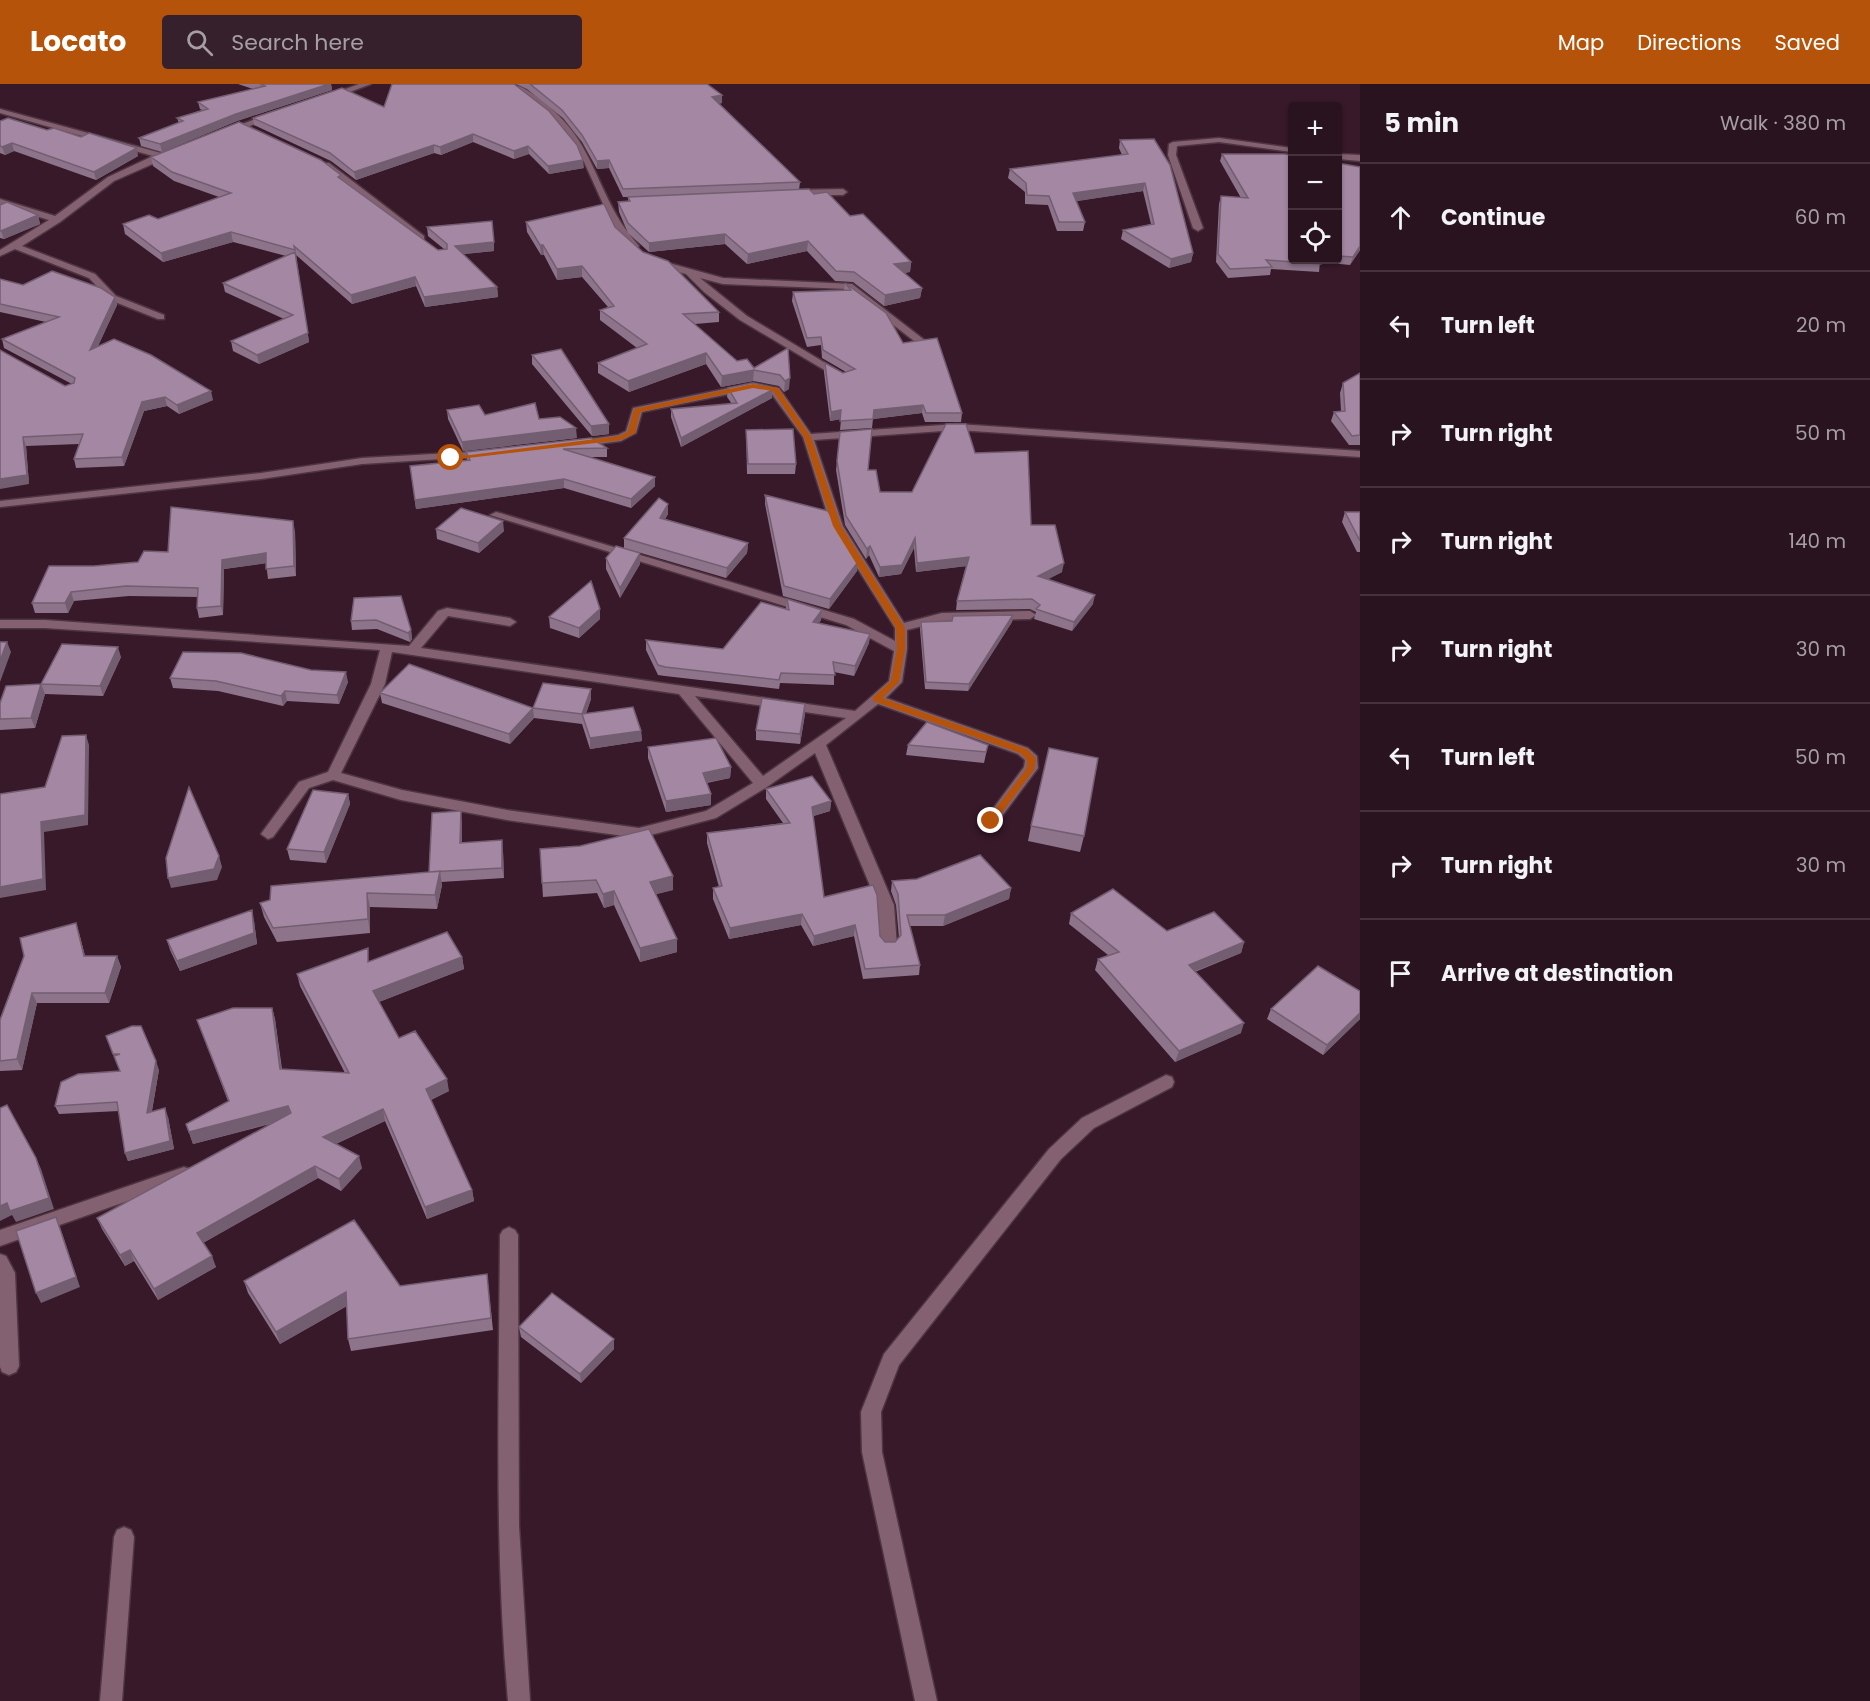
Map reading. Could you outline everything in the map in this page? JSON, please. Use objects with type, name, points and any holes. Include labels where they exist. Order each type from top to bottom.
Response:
[{"type":"street","points":[[321,99],[367,84]]},
{"type":"street","points":[[511,84],[554,115],[583,151],[622,235],[645,256],[691,274],[723,281],[849,286],[922,342]]},
{"type":"street","points":[[0,111],[161,156]]},
{"type":"street","points":[[211,137],[276,114]]},
{"type":"street","points":[[241,125],[259,134]]},
{"type":"street","points":[[1198,228],[1172,155],[1173,144],[1219,140],[1288,149]]},
{"type":"street","points":[[0,253],[57,220],[103,184],[123,172],[181,148]]},
{"type":"street","points":[[1342,158],[1360,158]]},
{"type":"street","points":[[316,160],[327,165],[425,241]]},
{"type":"street","points":[[786,194],[843,192]]},
{"type":"street","points":[[0,202],[57,220]]},
{"type":"street","points":[[607,203],[618,203]]},
{"type":"street","points":[[15,246],[92,276],[113,298],[160,317]]},
{"type":"street","points":[[691,274],[732,311],[787,346],[847,378]]},
{"type":"street","points":[[268,834],[304,785],[333,775],[401,795],[507,815],[639,833],[711,815],[819,745],[858,716],[895,682],[901,649],[901,628],[837,526],[808,437],[775,390],[753,386],[637,410],[631,433],[621,438],[564,445]]},
{"type":"street","points":[[808,437],[957,428],[1360,454]]},
{"type":"street","points":[[0,504],[261,476],[362,461],[451,458],[496,453]]},
{"type":"street","points":[[496,515],[850,622],[901,649]]},
{"type":"street","points":[[412,651],[442,614],[447,612],[510,622]]},
{"type":"street","points":[[901,628],[942,616],[1030,615]]},
{"type":"street","points":[[0,624],[45,624],[387,647],[685,693],[858,716]]},
{"type":"street","points":[[333,775],[378,684],[387,647]]},
{"type":"street","points":[[685,693],[762,784]]},
{"type":"street","points":[[876,699],[1023,751],[1032,759],[1031,768],[991,821]]},
{"type":"street","points":[[819,745],[886,905],[890,946]]},
{"type":"street","points":[[926,1701],[872,1452],[872,1412],[891,1359],[1055,1154],[1088,1123],[1166,1082]]},
{"type":"street","points":[[0,1238],[189,1172]]},
{"type":"street","points":[[509,1235],[508,1528],[511,1629],[519,1701]]},
{"type":"street","points":[[0,1262],[6,1273],[9,1366]]},
{"type":"street","points":[[111,1701],[124,1537]]},
{"type":"building","points":[[260,84],[329,84],[236,114],[160,144],[139,138],[183,121],[177,118],[208,109],[198,102],[265,86]]},
{"type":"building","points":[[392,84],[514,84],[549,111],[577,145],[583,160],[548,166],[528,146],[514,151],[473,134],[440,147],[434,145],[354,172],[330,153],[253,118],[342,88],[384,107]]},
{"type":"building","points":[[530,84],[707,84],[722,95],[712,97],[800,182],[623,189],[609,160],[597,161],[582,135],[562,110]]},
{"type":"building","points":[[8,118],[47,130],[54,128],[81,137],[89,133],[137,148],[94,172],[12,143],[0,146],[0,121]]},
{"type":"building","points":[[239,122],[321,160],[341,175],[338,177],[438,250],[447,249],[447,244],[427,227],[492,221],[494,242],[455,246],[497,287],[424,297],[415,277],[351,295],[294,246],[295,250],[231,232],[161,253],[123,224],[149,215],[158,219],[231,193],[172,172],[151,157]]},
{"type":"building","points":[[1154,139],[1170,165],[1193,253],[1171,259],[1123,230],[1154,224],[1145,183],[1073,193],[1085,222],[1059,222],[1049,196],[1027,195],[1026,183],[1010,169],[1128,154],[1120,140]]},
{"type":"building","points":[[1222,154],[1288,154],[1288,262],[1266,260],[1272,267],[1230,269],[1218,254],[1221,196],[1248,198]]},
{"type":"building","points":[[1342,164],[1360,167],[1360,246],[1353,257],[1342,256]]},
{"type":"building","points":[[809,189],[814,194],[827,192],[850,216],[863,214],[911,262],[894,264],[922,288],[885,295],[854,272],[836,271],[808,241],[748,254],[725,234],[649,243],[628,223],[618,202],[630,201],[628,197]]},
{"type":"building","points":[[7,202],[38,215],[1,231],[0,205]]},
{"type":"building","points":[[604,204],[615,227],[643,252],[668,261],[719,312],[683,314],[737,361],[747,359],[754,368],[788,348],[790,378],[785,381],[780,375],[754,370],[722,376],[706,353],[628,381],[598,363],[647,344],[600,310],[614,306],[582,266],[557,269],[526,222]]},
{"type":"building","points":[[295,252],[308,333],[257,355],[231,341],[293,315],[223,283]]},
{"type":"building","points":[[52,271],[101,288],[115,297],[90,350],[114,339],[151,355],[211,391],[177,405],[165,397],[142,402],[122,457],[74,459],[83,434],[23,437],[27,475],[0,479],[0,350],[65,386],[74,383],[75,378],[2,339],[59,317],[0,304],[0,279],[23,285]]},
{"type":"building","points":[[845,283],[886,313],[903,343],[937,338],[962,413],[926,413],[923,405],[874,410],[873,419],[840,421],[841,410],[831,412],[825,363],[843,373],[855,369],[823,350],[821,337],[807,338],[793,292],[851,290]]},
{"type":"building","points":[[561,349],[609,424],[591,426],[532,355]]},
{"type":"building","points":[[1360,373],[1360,435],[1352,436],[1334,412],[1345,411],[1343,383]]},
{"type":"building","points":[[753,383],[770,387],[772,390],[681,438],[671,409],[737,403],[728,388]]},
{"type":"building","points":[[535,403],[539,419],[560,417],[576,428],[462,442],[447,410],[479,405],[485,415]]},
{"type":"building","points":[[946,424],[966,424],[975,453],[1028,451],[1031,525],[1055,525],[1064,563],[1038,576],[1095,595],[1074,622],[1036,609],[1040,605],[1032,599],[957,601],[969,557],[917,563],[915,538],[902,565],[880,567],[870,546],[867,549],[846,516],[837,461],[840,432],[872,429],[868,470],[876,470],[880,492],[912,492]]},
{"type":"building","points":[[793,429],[796,464],[748,464],[746,430]]},
{"type":"building","points":[[591,438],[607,448],[563,449],[655,477],[631,499],[564,479],[415,500],[410,466],[470,460],[466,452]]},
{"type":"building","points":[[765,495],[828,511],[858,562],[830,599],[784,586]]},
{"type":"building","points":[[659,498],[668,504],[660,518],[748,543],[727,568],[624,538]]},
{"type":"building","points":[[171,507],[293,521],[294,566],[266,569],[266,553],[222,560],[221,606],[197,608],[198,588],[126,586],[71,592],[65,603],[32,603],[49,566],[94,566],[138,562],[144,551],[168,552]]},
{"type":"building","points":[[461,508],[503,521],[478,543],[436,529]]},
{"type":"building","points":[[1345,512],[1360,512],[1360,541]]},
{"type":"building","points":[[616,546],[640,553],[620,588],[606,558]]},
{"type":"building","points":[[591,581],[600,609],[579,628],[549,617]]},
{"type":"building","points":[[401,596],[411,630],[408,633],[376,620],[351,621],[354,598]]},
{"type":"building","points":[[787,599],[822,610],[813,622],[870,634],[855,666],[833,662],[835,675],[781,673],[779,680],[665,667],[658,665],[646,640],[723,649],[761,602],[789,610]]},
{"type":"building","points":[[1013,615],[969,684],[926,682],[921,622],[952,621],[953,616]]},
{"type":"building","points":[[0,642],[7,642],[0,661]]},
{"type":"building","points":[[62,644],[118,647],[100,686],[41,684]]},
{"type":"building","points":[[183,652],[241,653],[311,670],[346,672],[337,695],[285,691],[281,696],[216,681],[170,678]]},
{"type":"building","points":[[409,664],[533,708],[509,734],[380,693]]},
{"type":"building","points":[[543,683],[591,689],[582,714],[533,708]]},
{"type":"building","points":[[41,684],[31,718],[0,719],[0,703],[6,686]]},
{"type":"building","points":[[762,698],[805,704],[800,734],[756,730]]},
{"type":"building","points":[[633,707],[641,731],[590,738],[582,714]]},
{"type":"building","points":[[927,722],[988,745],[986,752],[908,745]]},
{"type":"building","points":[[86,735],[85,815],[41,822],[43,879],[0,887],[0,794],[45,787],[62,736]]},
{"type":"building","points":[[716,738],[731,767],[703,773],[711,794],[666,801],[648,747]]},
{"type":"building","points":[[1049,748],[1098,758],[1084,836],[1031,826]]},
{"type":"building","points":[[812,776],[831,801],[812,807],[824,897],[873,885],[877,895],[880,936],[885,942],[895,942],[901,935],[898,894],[892,881],[917,879],[980,855],[1011,888],[945,915],[907,915],[920,965],[865,969],[855,925],[814,936],[802,914],[730,928],[713,888],[722,886],[707,833],[790,823],[766,789]]},
{"type":"building","points":[[189,787],[219,856],[214,869],[168,878],[166,858]]},
{"type":"building","points":[[313,790],[348,794],[324,852],[287,849]]},
{"type":"building","points":[[461,811],[460,843],[502,840],[502,868],[429,872],[432,813]]},
{"type":"building","points":[[649,829],[673,876],[650,882],[677,939],[640,948],[614,891],[603,894],[596,880],[542,883],[540,849],[580,846]]},
{"type":"building","points":[[440,871],[435,895],[367,893],[368,919],[273,928],[260,903],[270,900],[271,886]]},
{"type":"building","points":[[1113,889],[1167,931],[1214,912],[1244,942],[1189,965],[1244,1023],[1179,1051],[1098,959],[1119,952],[1071,913]]},
{"type":"building","points":[[252,910],[254,933],[177,961],[167,940]]},
{"type":"building","points":[[76,923],[84,956],[117,956],[105,993],[32,993],[17,1059],[0,1061],[0,1020],[24,956],[20,938]]},
{"type":"building","points":[[447,932],[462,957],[373,991],[399,1038],[415,1031],[447,1079],[426,1089],[472,1190],[425,1207],[383,1109],[323,1137],[359,1156],[339,1179],[315,1166],[197,1233],[212,1256],[154,1289],[130,1250],[120,1255],[97,1218],[291,1113],[288,1106],[189,1132],[186,1124],[229,1101],[197,1020],[233,1008],[272,1008],[280,1069],[349,1073],[297,974],[368,948],[368,962]]},
{"type":"building","points":[[1318,966],[1360,991],[1360,1013],[1327,1045],[1271,1009]]},
{"type":"building","points":[[132,1026],[141,1026],[156,1061],[147,1113],[165,1108],[170,1141],[125,1153],[117,1102],[55,1106],[61,1082],[78,1074],[120,1071],[114,1056],[120,1054],[113,1054],[106,1036]]},
{"type":"building","points":[[7,1105],[36,1158],[49,1198],[10,1211],[7,1203],[0,1206],[0,1108]]},
{"type":"building","points":[[56,1217],[76,1277],[36,1293],[16,1231]]},
{"type":"building","points":[[354,1220],[400,1286],[487,1274],[491,1318],[348,1339],[346,1292],[276,1332],[244,1281]]},
{"type":"building","points":[[552,1293],[614,1339],[580,1374],[519,1327]]},
{"type":"route","points":[[451,458],[621,438],[631,433],[637,410],[753,386],[775,390],[808,437],[837,526],[901,628],[901,649],[895,682],[876,699],[1023,751],[1032,759],[1031,768],[991,821]]}]
